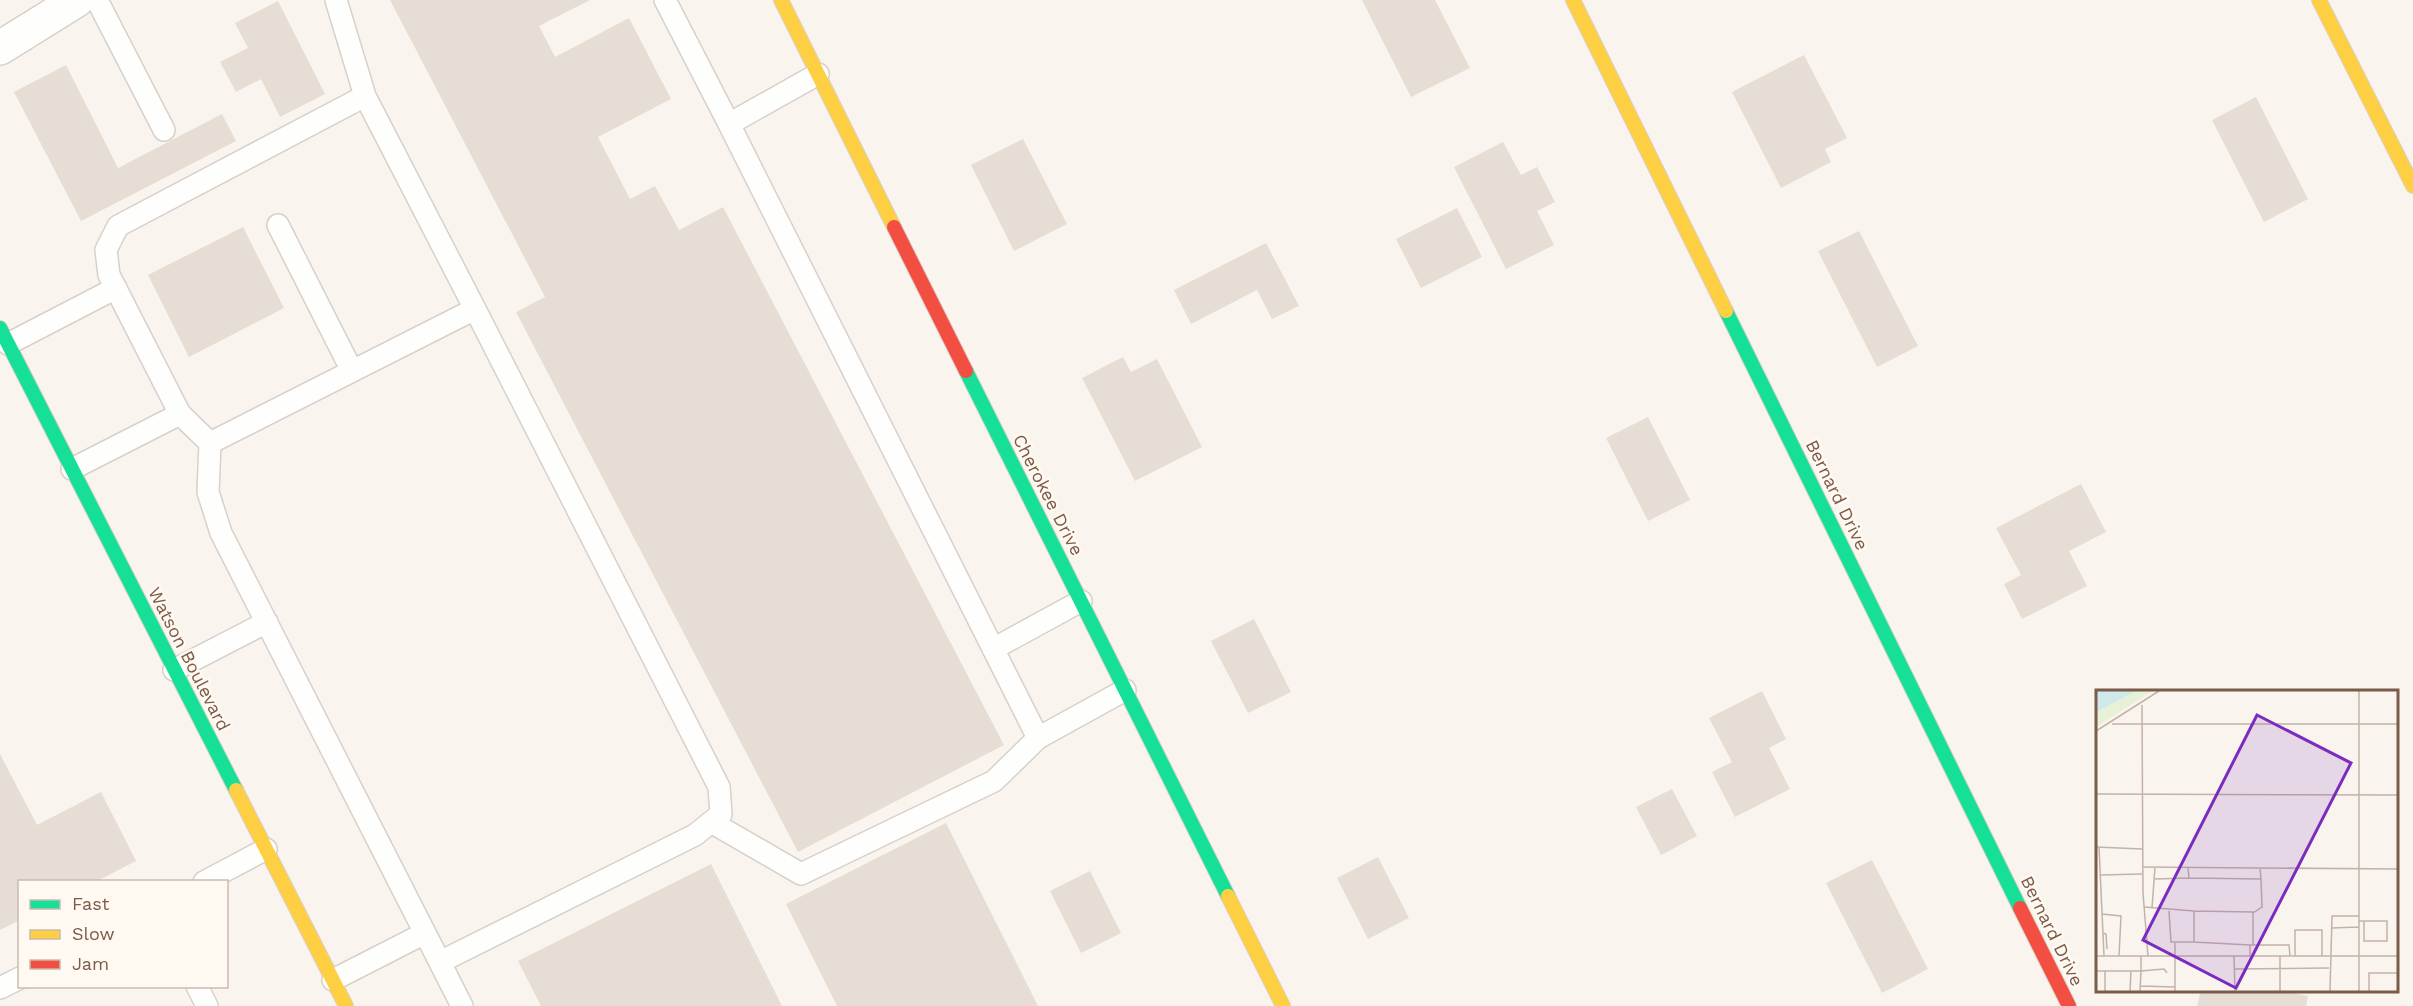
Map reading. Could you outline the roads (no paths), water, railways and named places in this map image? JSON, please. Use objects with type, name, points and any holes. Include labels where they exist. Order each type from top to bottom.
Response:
[{"type":"street","points":[[0,48],[77,0]]},
{"type":"street","name":"Cherokee Drive","points":[[781,0],[1283,1006]]},
{"type":"street","name":"Bernard Drive","points":[[1573,0],[2069,1006]]},
{"type":"street","points":[[2319,0],[2413,186]]},
{"type":"street","name":"Watson Boulevard","points":[[3,340],[72,470],[346,1006]]},
{"type":"lane","points":[[97,0],[164,130]]},
{"type":"lane","points":[[336,0],[365,96],[719,786],[721,814],[695,835],[440,962]]},
{"type":"lane","points":[[665,0],[1038,738]]},
{"type":"lane","points":[[729,124],[818,74]]},
{"type":"lane","points":[[365,96],[117,226],[106,250],[109,275],[180,414],[210,443],[208,492],[221,533],[462,1006]]},
{"type":"lane","points":[[278,225],[352,371]]},
{"type":"lane","points":[[3,340],[116,288]]},
{"type":"lane","points":[[210,443],[475,309]]},
{"type":"lane","points":[[72,470],[180,414]]},
{"type":"lane","points":[[993,649],[1081,601]]},
{"type":"lane","points":[[174,670],[267,622]]},
{"type":"lane","points":[[711,822],[801,874],[994,781],[1038,738],[1125,690]]},
{"type":"lane","points":[[208,880],[266,849]]},
{"type":"lane","points":[[333,980],[425,933]]},
{"type":"lane","points":[[0,988],[18,979]]},
{"type":"lane","points":[[198,988],[207,1006]]}]
